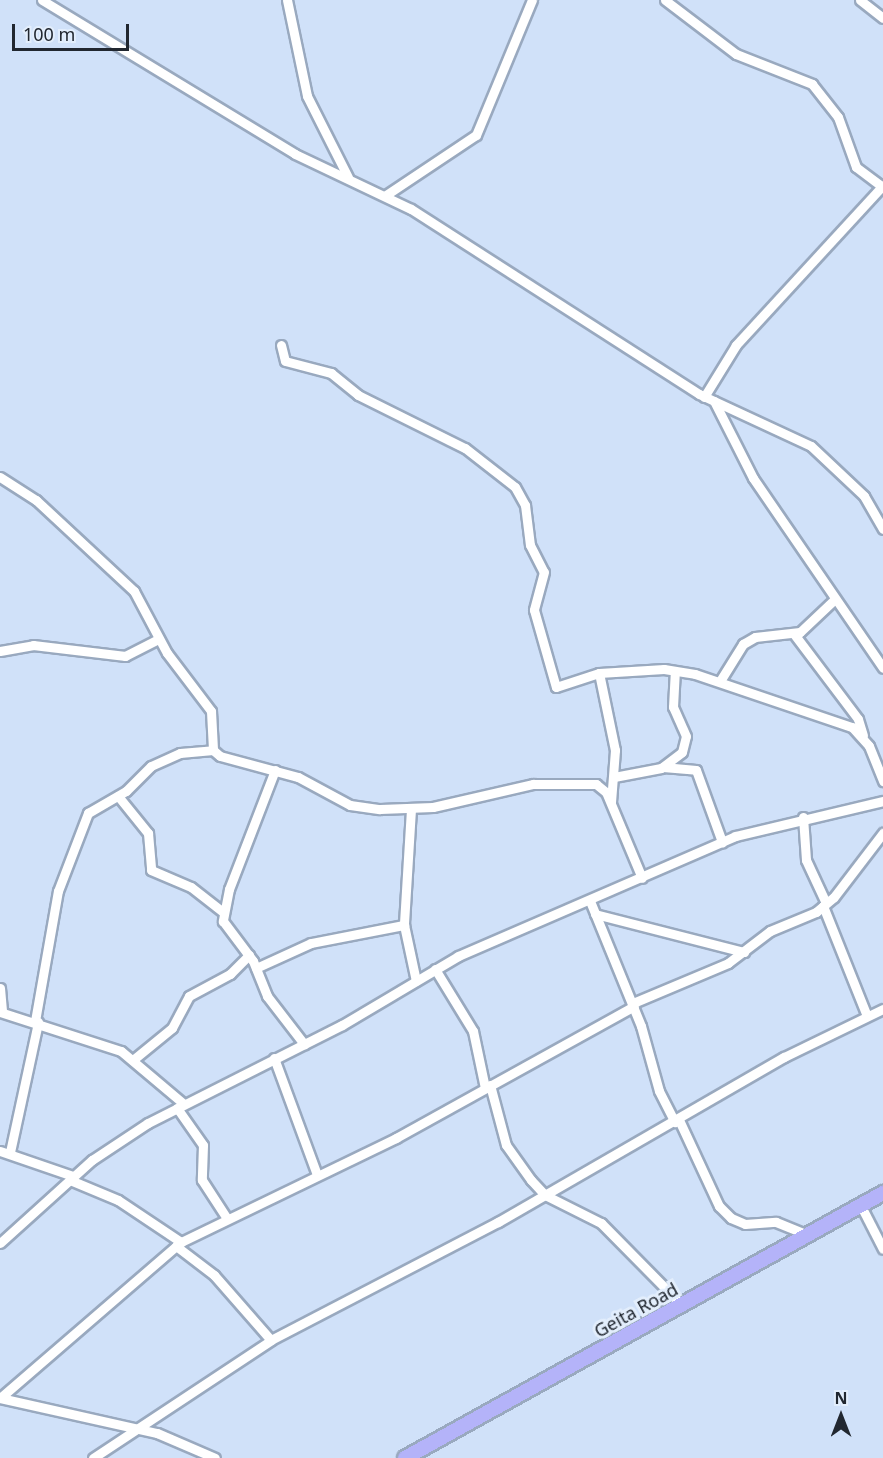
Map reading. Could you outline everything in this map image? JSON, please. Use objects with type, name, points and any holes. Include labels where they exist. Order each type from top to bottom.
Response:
[{"type":"highway","name":"Geita Road","points":[[405,1458],[883,1193]]},
{"type":"street","points":[[42,0],[295,154],[386,195],[704,396],[811,446],[857,488],[883,529]]},
{"type":"street","points":[[287,0],[307,96],[348,177]]},
{"type":"street","points":[[386,195],[476,135],[532,0]]},
{"type":"street","points":[[665,0],[736,54],[812,84],[838,117],[856,167],[883,187],[736,345],[704,396]]},
{"type":"street","points":[[860,0],[883,18]]},
{"type":"street","points":[[281,345],[285,361],[331,373],[358,395],[465,448],[515,488],[525,505],[530,545],[544,572],[534,610],[552,681],[567,687],[600,673],[675,671],[720,681],[852,727],[865,740]]},
{"type":"street","points":[[714,401],[753,478],[883,668]]},
{"type":"street","points":[[0,477],[36,500],[128,585],[159,639],[211,711],[213,750]]},
{"type":"street","points":[[720,681],[743,644],[755,637],[794,634],[815,622],[835,599]]},
{"type":"street","points":[[794,634],[858,719],[883,781]]},
{"type":"street","points":[[0,651],[33,645],[125,656],[159,639]]},
{"type":"street","points":[[661,768],[686,744],[674,707],[675,671]]},
{"type":"street","points":[[600,673],[611,719],[614,777],[610,804]]},
{"type":"street","points":[[271,1340],[214,1275],[179,1244],[127,1205],[72,1178],[5,1152],[36,1021],[64,876],[88,813],[118,796],[151,766],[180,753],[213,750],[230,760],[275,770],[350,805],[411,809],[533,784],[583,781],[602,787],[642,878]]},
{"type":"street","points":[[614,777],[661,768],[696,770],[722,842]]},
{"type":"street","points":[[275,770],[223,912],[225,928],[249,955],[267,996],[304,1044]]},
{"type":"street","points":[[118,796],[148,833],[151,870],[191,887],[223,912]]},
{"type":"street","points":[[0,1243],[72,1178],[116,1143],[180,1106],[304,1044],[435,969],[722,842],[803,817],[883,801]]},
{"type":"street","points":[[411,809],[404,925],[416,981]]},
{"type":"street","points":[[803,817],[806,860],[867,1016]]},
{"type":"street","points":[[0,1398],[179,1244],[226,1217],[316,1175],[487,1086],[634,1004],[744,952],[770,931],[825,904],[882,836]]},
{"type":"street","points":[[590,901],[634,1004],[655,1082],[719,1206],[731,1218],[745,1224],[776,1222],[809,1235]]},
{"type":"street","points":[[596,914],[744,952]]},
{"type":"street","points":[[256,968],[311,943],[404,925]]},
{"type":"street","points":[[134,1059],[172,1028],[189,996],[230,974],[249,955]]},
{"type":"street","points":[[435,969],[473,1031],[487,1086],[506,1145],[545,1195],[601,1223],[682,1305]]},
{"type":"street","points":[[0,988],[1,1012],[36,1021],[134,1059],[180,1106],[203,1145],[202,1180],[226,1217]]},
{"type":"street","points":[[93,1458],[271,1340],[545,1195],[677,1121],[784,1057],[883,1008]]},
{"type":"street","points":[[274,1058],[316,1175]]},
{"type":"street","points":[[861,1206],[883,1249]]},
{"type":"street","points":[[0,1398],[137,1427],[215,1458]]}]
